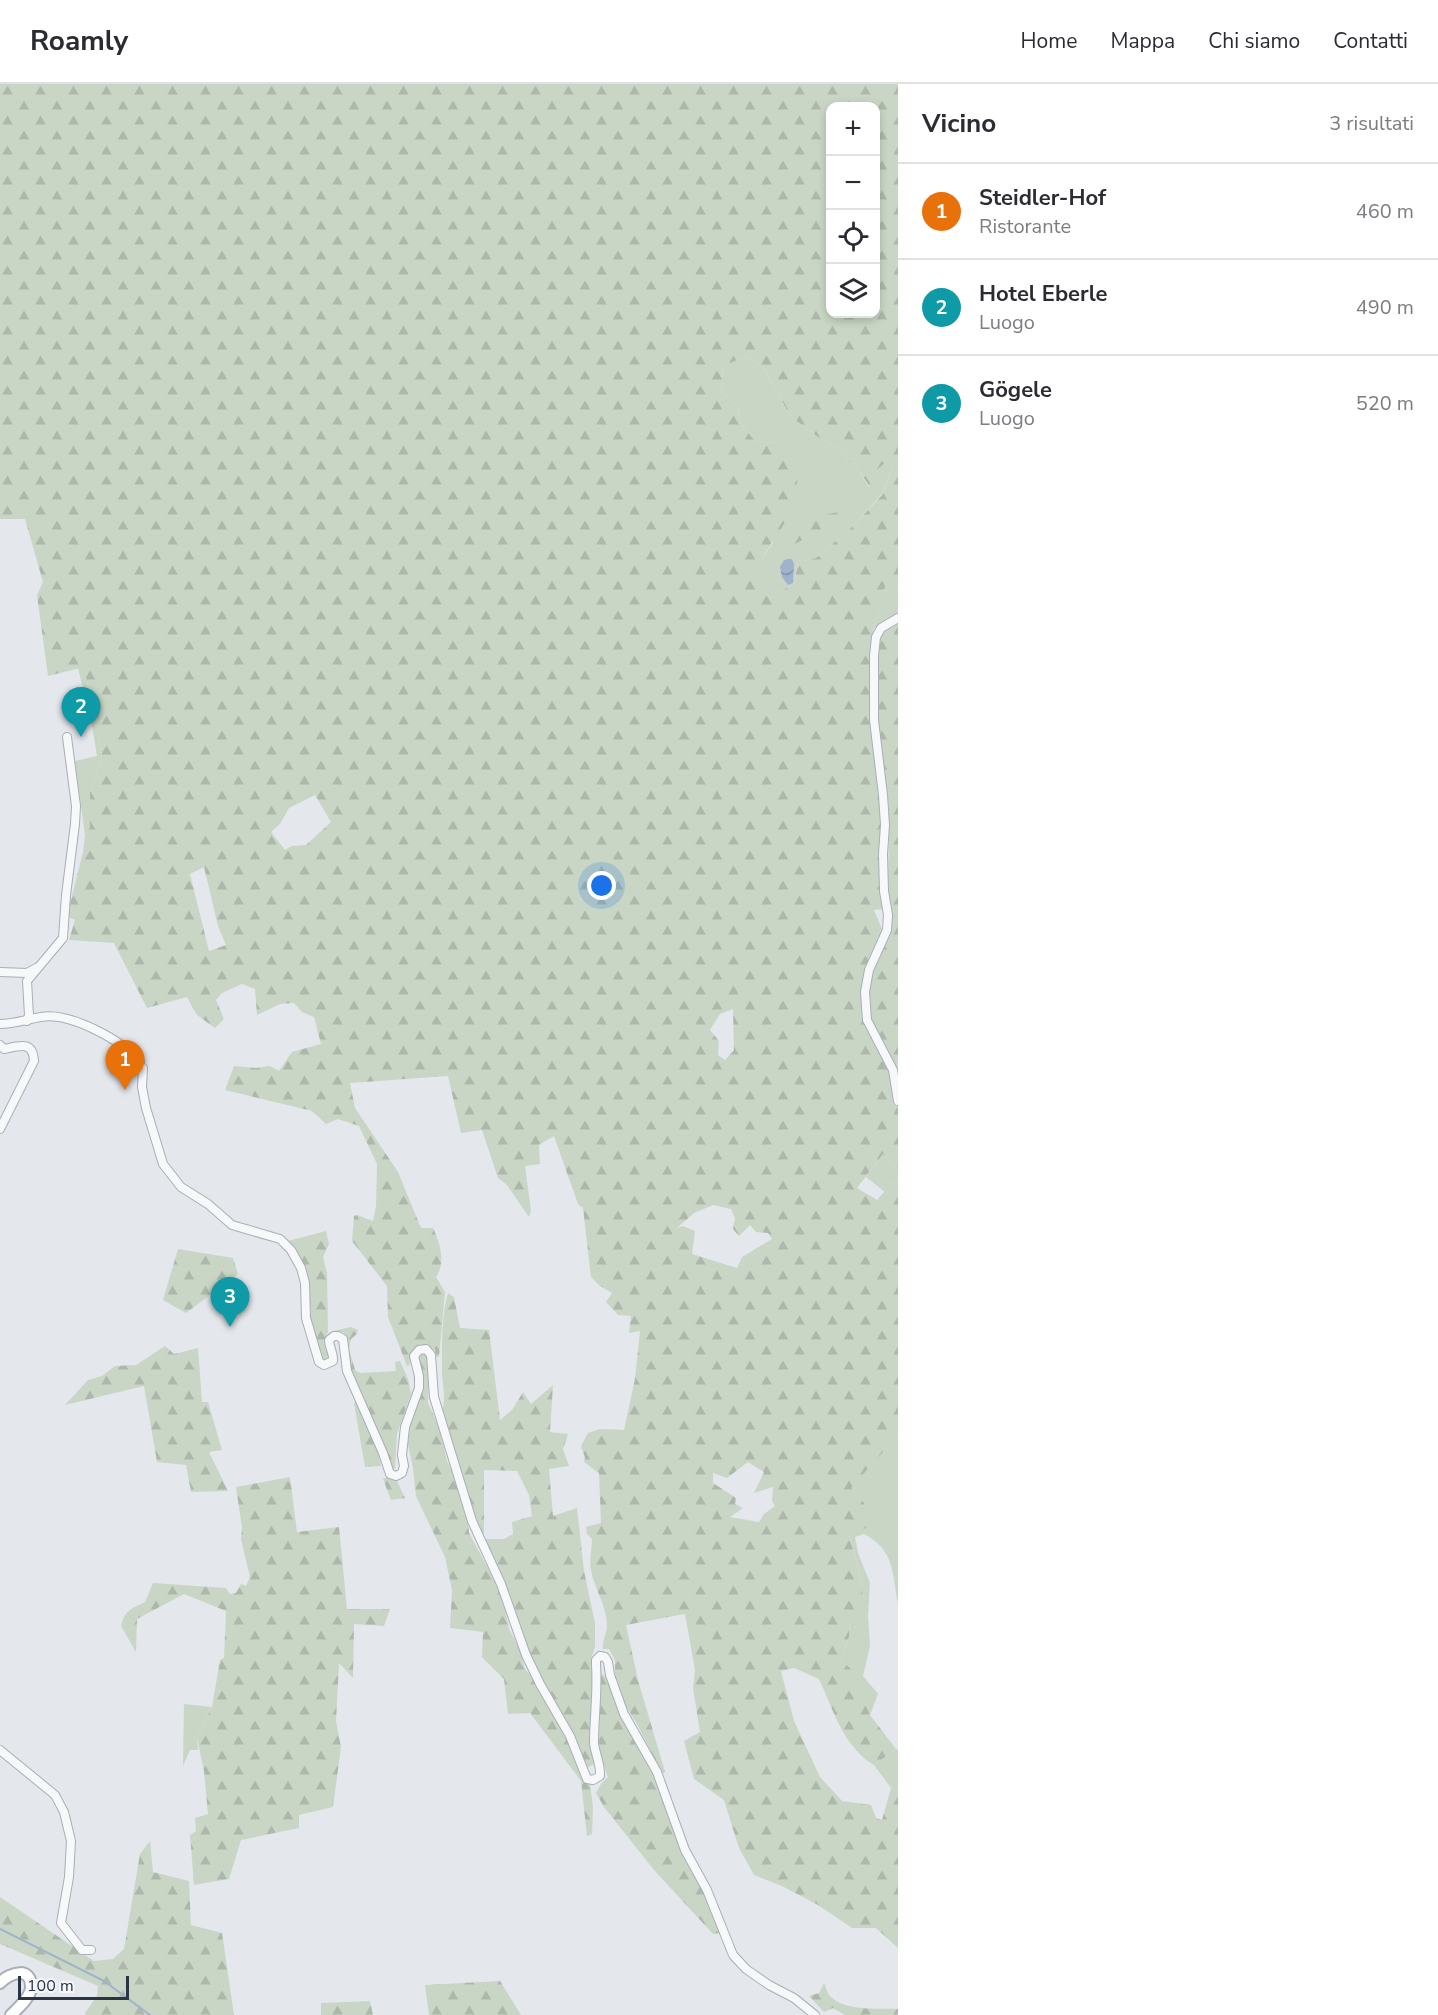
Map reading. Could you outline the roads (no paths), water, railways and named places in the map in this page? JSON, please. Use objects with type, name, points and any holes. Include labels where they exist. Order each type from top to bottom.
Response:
[{"type":"main road","points":[[0,1983],[14,1972],[22,1973],[30,1981],[31,1989],[27,1998],[11,2015]]},
{"type":"street","points":[[898,618],[881,628],[876,638],[874,656],[874,720],[884,795],[884,891],[888,915],[887,930],[869,970],[865,992],[867,1020],[893,1070],[898,1101]]},
{"type":"street","points":[[27,1021],[29,1015],[27,981],[63,938],[75,824],[67,737]]},
{"type":"street","points":[[0,972],[25,973],[38,968]]},
{"type":"street","points":[[0,1024],[13,1024],[40,1017],[58,1016],[72,1019],[132,1053],[142,1065],[142,1087],[146,1108],[163,1164],[181,1187],[208,1204],[232,1225],[280,1239],[287,1244],[301,1268],[306,1293],[306,1318],[319,1362],[324,1365],[333,1361],[334,1355],[329,1346],[329,1340],[334,1336],[343,1339],[347,1371],[390,1474],[396,1476],[402,1473],[404,1466],[402,1455],[405,1427],[419,1388],[414,1356],[419,1350],[426,1349],[431,1354],[434,1397],[472,1521],[501,1584],[526,1655],[575,1749],[587,1779],[593,1780],[600,1776],[594,1745],[597,1700],[596,1660],[600,1656],[605,1657],[608,1662],[610,1675],[624,1714],[657,1772],[685,1850],[707,1890],[733,1955],[746,1969],[769,1985],[794,1998],[815,2015]]},
{"type":"street","points":[[0,1046],[4,1050],[23,1045],[30,1048],[34,1052],[34,1061],[0,1129]]},
{"type":"street","points":[[0,1750],[55,1796],[64,1812],[71,1841],[69,1877],[61,1923],[82,1950],[91,1950]]},
{"type":"water","points":[[792,559],[793,583],[788,585],[782,577],[780,567],[784,560]]},
{"type":"waterway","points":[[0,1929],[104,1981],[150,2015]]},
{"type":"place","name":"Hotel Eberle","points":[[81,737]]},
{"type":"place","name":"Steidler-Hof","points":[[125,1090]]},
{"type":"place","name":"Gögele","points":[[230,1327]]}]
